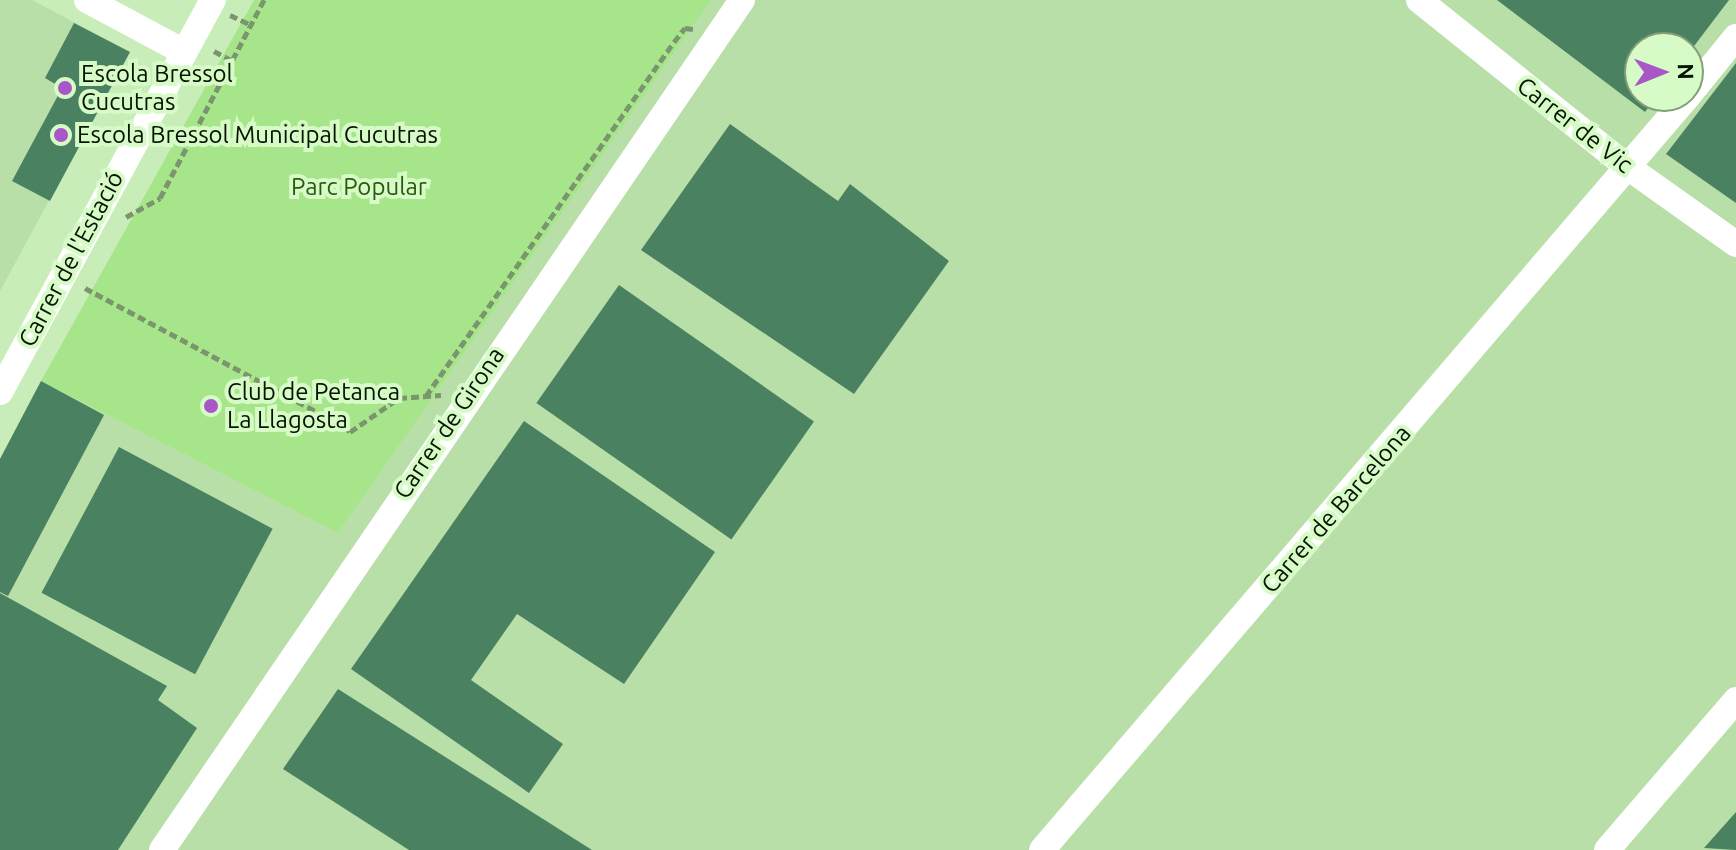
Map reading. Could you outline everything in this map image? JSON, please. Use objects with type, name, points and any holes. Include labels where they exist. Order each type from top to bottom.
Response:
[{"type":"street","points":[[87,0],[182,51]]},
{"type":"street","name":"Carrer de l'Estació","points":[[0,392],[182,51],[213,0]]},
{"type":"street","name":"Carrer de Girona","points":[[162,850],[476,383],[742,0]]},
{"type":"street","name":"Carrer de Vic","points":[[1419,0],[1629,168],[1736,244]]},
{"type":"street","name":"Carrer de Barcelona","points":[[1704,76],[1736,37]]},
{"type":"street","name":"Carrer de Barcelona","points":[[1042,850],[1675,112]]},
{"type":"street","points":[[1607,850],[1736,700]]},
{"type":"path","points":[[113,225],[160,198],[264,0]]},
{"type":"path","points":[[426,396],[685,28],[716,37]]},
{"type":"path","points":[[62,276],[323,415],[338,418],[350,432],[399,398],[426,396],[476,383]]},
{"type":"shaded area","name":"Escola Bressol Cucutras","points":[[0,0],[32,0],[130,52],[0,291]]},
{"type":"shaded area","points":[[711,0],[1736,0],[1736,850],[0,850],[0,459],[41,381],[338,533]]},
{"type":"green space","name":"Parc Popular","points":[[254,0],[711,0],[338,533],[41,381]]},
{"type":"building","points":[[1497,0],[1729,0],[1704,33],[1624,32],[1624,96]]},
{"type":"building","name":"Escola Bressol Municipal Cucutras","points":[[74,23],[130,52],[50,201],[12,181],[62,88],[45,78]]},
{"type":"building","points":[[1736,63],[1736,203],[1666,154],[1698,112],[1704,112],[1704,105]]},
{"type":"building","points":[[730,124],[838,201],[850,184],[949,261],[854,394],[641,250]]},
{"type":"building","points":[[619,285],[814,422],[731,539],[536,403]]},
{"type":"building","points":[[41,381],[104,415],[8,596],[0,592],[0,459]]},
{"type":"building","points":[[524,421],[715,552],[624,684],[517,614],[471,680],[563,744],[529,793],[351,669]]},
{"type":"building","points":[[119,447],[273,529],[195,674],[42,593]]},
{"type":"building","points":[[0,593],[167,686],[158,700],[197,728],[118,850],[0,850]]},
{"type":"building","points":[[338,689],[592,850],[409,850],[283,769]]},
{"type":"building","points":[[1736,812],[1736,850],[1704,848]]},
{"type":"place","name":"Escola Bressol Cucutras","points":[[65,88]]},
{"type":"place","name":"Escola Bressol Municipal Cucutras","points":[[61,135]]},
{"type":"place","name":"Club de Petanca La Llagosta","points":[[211,406]]}]
